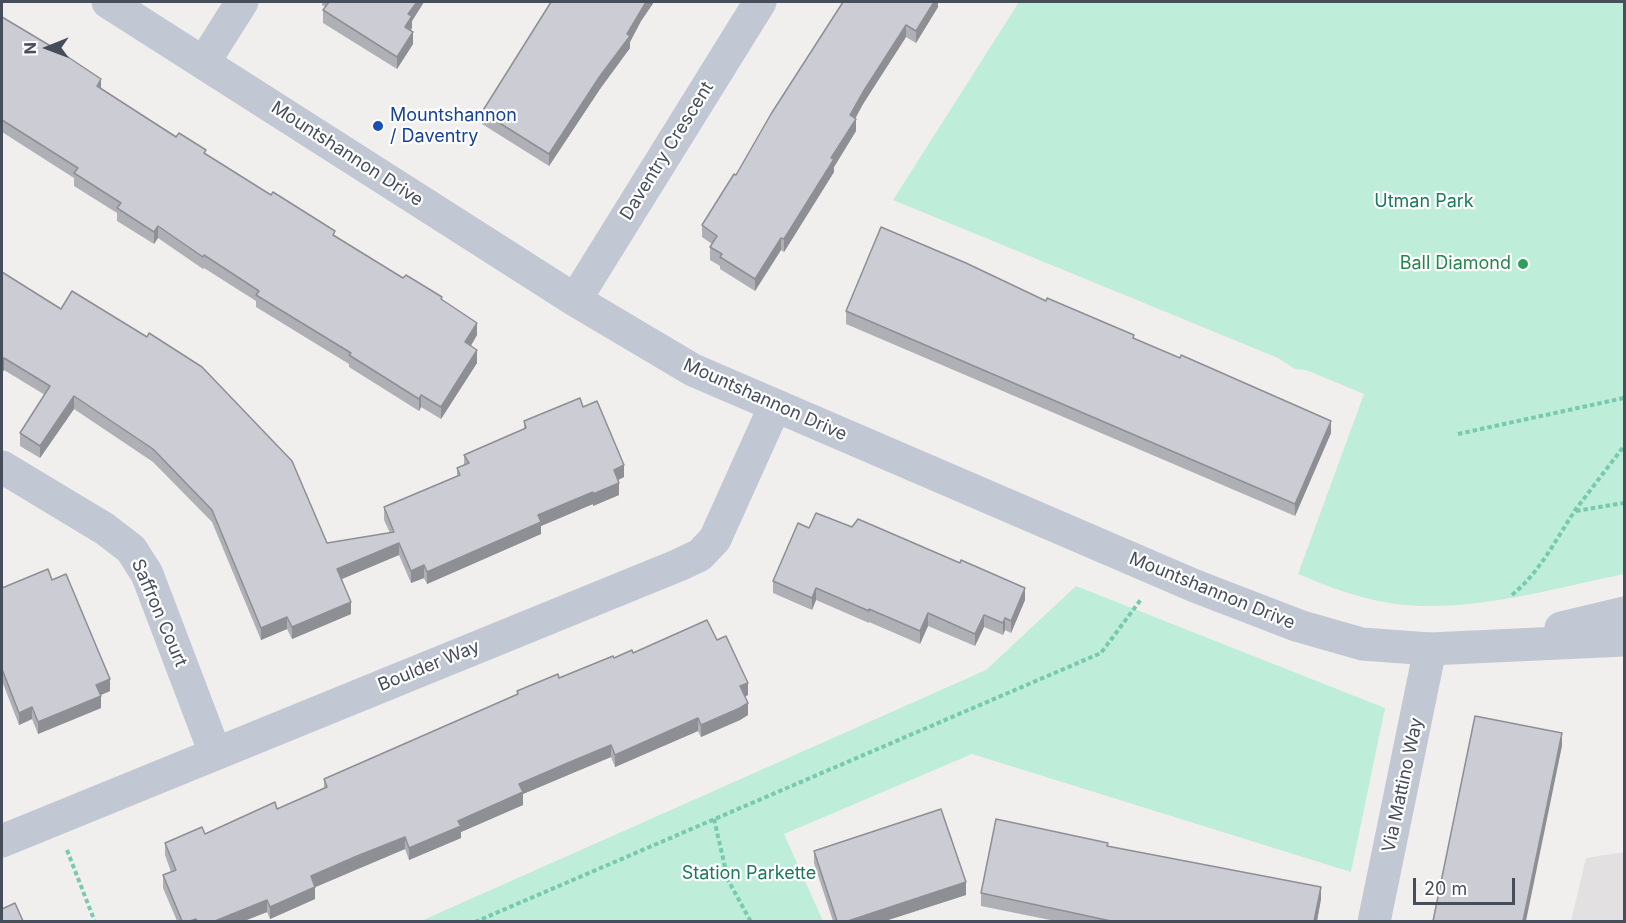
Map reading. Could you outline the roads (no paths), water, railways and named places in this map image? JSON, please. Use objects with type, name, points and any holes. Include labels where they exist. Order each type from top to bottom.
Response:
[{"type":"street","name":"Mountshannon Drive","points":[[108,2],[575,300],[693,370],[1156,569],[1299,627],[1362,644],[1430,649],[1624,640]]},
{"type":"street","points":[[204,62],[242,2]]},
{"type":"street","name":"Daventry Crescent","points":[[575,300],[760,2]]},
{"type":"street","name":"Boulder Way","points":[[2,841],[700,555],[715,539],[775,405]]},
{"type":"street","name":"Saffron Court","points":[[2,467],[105,529],[131,549],[147,574],[214,753]]},
{"type":"street","name":"Mountshannon Drive","points":[[1486,646],[1624,613]]},
{"type":"street","name":"Via Mattino Way","points":[[1374,921],[1430,649]]},
{"type":"place","name":"Mountshannon / Daventry","points":[[378,126]]},
{"type":"place","name":"Ball Diamond","points":[[1523,264]]},
{"type":"park label","name":"Utman Park","points":[[1424,202]]},
{"type":"park label","name":"Station Parkette","points":[[749,874]]}]
